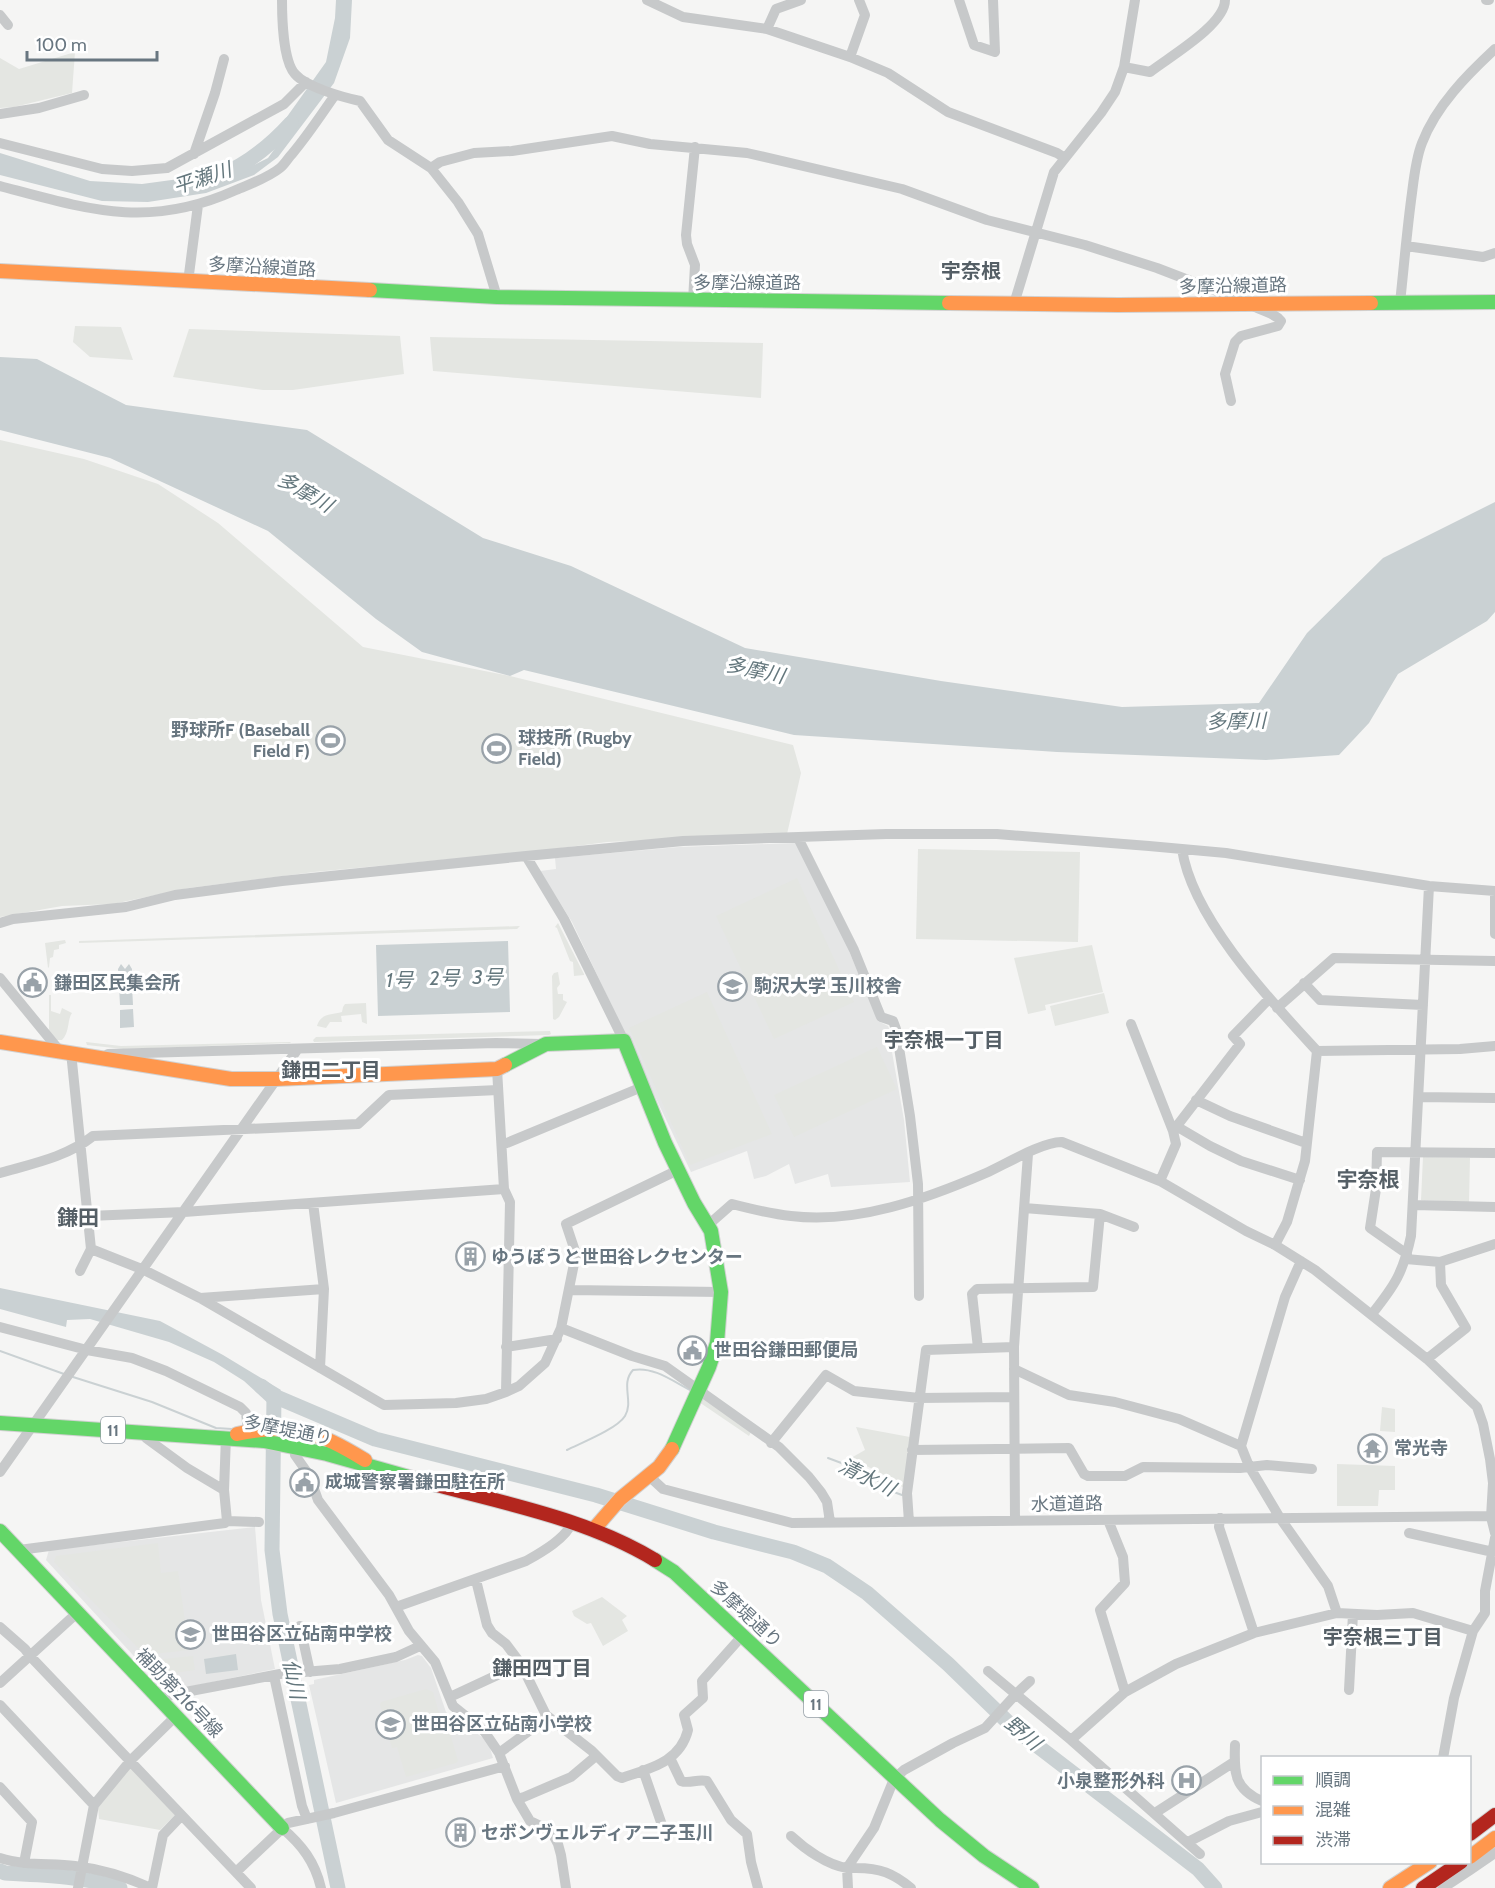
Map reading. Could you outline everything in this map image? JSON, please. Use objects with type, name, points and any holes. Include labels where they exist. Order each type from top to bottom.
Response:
[{"type":"main road","name":"多摩沿線道路","points":[[0,271],[497,297],[1118,305],[1495,302]]},
{"type":"main road","points":[[0,1042],[231,1080],[497,1068],[546,1044],[624,1041],[678,1170],[711,1231],[721,1292],[717,1343],[670,1454],[661,1467],[610,1509],[597,1526]]},
{"type":"main road","name":"多摩堤通り","points":[[0,1423],[264,1441],[327,1454],[377,1470],[572,1522],[597,1526],[662,1563],[743,1635],[940,1820],[984,1856],[1012,1883],[1032,1888]]},
{"type":"main road","name":"多摩堤通り","points":[[226,1437],[262,1428],[305,1429],[340,1444],[377,1470]]},
{"type":"main road","name":"補助第216号線","points":[[0,1530],[282,1827]]},
{"type":"main road","points":[[1471,1833],[1495,1815]]},
{"type":"main road","points":[[1471,1859],[1495,1838]]},
{"type":"main road","points":[[1390,1888],[1428,1864]]},
{"type":"main road","points":[[1422,1888],[1465,1864]]},
{"type":"street","points":[[282,0],[284,43],[292,72],[301,80],[333,95],[360,101],[388,140],[431,168],[458,202],[478,234],[497,297]]},
{"type":"street","points":[[647,0],[685,18],[767,29],[850,57],[888,73],[948,112],[1065,158]]},
{"type":"street","points":[[767,29],[776,9],[801,0]]},
{"type":"street","points":[[850,57],[865,15],[860,0]]},
{"type":"street","points":[[959,0],[974,45],[995,52],[993,0]]},
{"type":"street","points":[[1014,303],[1054,172],[1115,92],[1124,67],[1135,0]]},
{"type":"street","points":[[1124,67],[1150,72],[1218,19],[1225,7],[1225,0]]},
{"type":"street","points":[[0,15],[8,26]]},
{"type":"street","points":[[1400,303],[1414,181],[1421,145],[1429,126],[1446,101],[1472,70],[1491,52],[1495,66]]},
{"type":"street","points":[[194,154],[224,59]]},
{"type":"street","points":[[0,143],[102,169],[132,171],[167,168],[284,104],[308,82]]},
{"type":"street","points":[[0,114],[39,108],[84,95]]},
{"type":"street","points":[[0,186],[110,212],[167,212],[198,205],[246,186],[281,167],[305,140],[333,95]]},
{"type":"street","points":[[431,168],[440,162],[474,153],[512,151],[612,136],[650,144],[747,153],[854,176],[902,189],[987,220],[1085,245],[1157,268],[1248,303],[1259,311],[1275,314],[1281,321],[1278,326],[1241,336],[1235,342],[1225,374],[1231,401]]},
{"type":"street","points":[[693,301],[695,265],[686,235],[695,147]]},
{"type":"street","points":[[188,282],[198,205]]},
{"type":"street","points":[[1406,246],[1483,257],[1495,253]]},
{"type":"street","points":[[0,923],[13,919],[126,907],[175,895],[282,881],[683,841],[886,834],[997,834],[1226,853],[1429,886],[1495,893],[1495,934]]},
{"type":"street","points":[[798,838],[854,950],[881,1017],[893,1021],[896,1029],[918,1184],[919,1296]]},
{"type":"street","points":[[1182,849],[1184,865],[1195,890],[1219,933],[1269,999],[1317,1051],[1421,1050],[1495,1046]]},
{"type":"street","points":[[526,856],[564,919],[624,1041]]},
{"type":"street","points":[[1372,1314],[1393,1288],[1407,1257],[1411,1236],[1429,886]]},
{"type":"street","points":[[1277,1008],[1334,958],[1495,961]]},
{"type":"street","points":[[0,978],[65,1051],[89,1216],[91,1249],[80,1271]]},
{"type":"street","points":[[1304,983],[1320,1000],[1423,1005]]},
{"type":"street","points":[[1174,1129],[1240,1044],[1233,1035],[1269,999]]},
{"type":"street","points":[[1131,1024],[1174,1129],[1176,1144],[1160,1181]]},
{"type":"street","points":[[93,1057],[106,1054],[496,1043],[546,1044]]},
{"type":"street","points":[[0,1472],[297,1050]]},
{"type":"street","points":[[1275,1245],[1287,1222],[1305,1161],[1317,1051]]},
{"type":"street","points":[[497,1068],[504,1189],[510,1202],[506,1392]]},
{"type":"street","points":[[502,1145],[642,1087]]},
{"type":"street","points":[[0,1173],[80,1147],[93,1136],[358,1124],[389,1095],[498,1090]]},
{"type":"street","points":[[1419,1097],[1495,1098]]},
{"type":"street","points":[[1196,1100],[1230,1116],[1306,1143]]},
{"type":"street","points":[[1174,1129],[1241,1161],[1300,1180]]},
{"type":"street","points":[[707,1226],[732,1204],[792,1216],[828,1216],[866,1212],[917,1200],[1055,1142],[1062,1142],[1145,1177],[1160,1181],[1300,1261],[1372,1314],[1427,1359],[1477,1407],[1483,1424],[1493,1483],[1495,1536],[1485,1591],[1490,1613],[1473,1631],[1454,1698],[1443,1756]]},
{"type":"street","points":[[1495,1153],[1377,1152],[1376,1189],[1370,1228],[1407,1257],[1440,1262],[1495,1244]]},
{"type":"street","points":[[1016,1521],[1014,1347],[1028,1154]]},
{"type":"street","points":[[91,1249],[144,1270],[200,1298],[384,1405],[456,1403],[486,1399],[519,1386],[545,1363],[557,1340],[576,1254],[566,1224],[678,1170]]},
{"type":"street","points":[[89,1216],[183,1212],[504,1189]]},
{"type":"street","points":[[314,1203],[324,1289],[320,1368]]},
{"type":"street","points":[[1414,1205],[1495,1207]]},
{"type":"street","points":[[1024,1208],[1100,1214],[1134,1227]]},
{"type":"street","points":[[978,1348],[972,1294],[977,1289],[1093,1287],[1100,1214]]},
{"type":"street","points":[[1300,1261],[1285,1297],[1242,1446],[1249,1466],[1280,1518],[1328,1586],[1337,1612]]},
{"type":"street","points":[[1427,1359],[1466,1328],[1441,1285],[1440,1262]]},
{"type":"street","points":[[200,1298],[324,1289]]},
{"type":"street","points":[[569,1290],[721,1292]]},
{"type":"street","points":[[0,1327],[87,1350],[132,1358],[166,1371],[228,1400],[245,1411],[248,1431]]},
{"type":"street","points":[[561,1328],[632,1356],[665,1366],[779,1447],[821,1492],[827,1503],[830,1522]]},
{"type":"street","points":[[506,1347],[557,1340]]},
{"type":"street","points":[[909,1522],[907,1493],[926,1350],[1014,1347]]},
{"type":"street","points":[[1014,1369],[1069,1395],[1115,1402],[1179,1419],[1242,1446]]},
{"type":"street","points":[[771,1443],[826,1375],[854,1391],[919,1398],[1014,1397]]},
{"type":"street","points":[[146,1432],[146,1438],[187,1468],[224,1490]]},
{"type":"street","points":[[226,1437],[224,1490],[227,1521]]},
{"type":"street","points":[[290,1446],[309,1475],[318,1500],[389,1595],[409,1631],[435,1662],[453,1706],[484,1731],[499,1753],[517,1799],[530,1821],[551,1832],[555,1838],[561,1855],[566,1888]]},
{"type":"street","points":[[912,1450],[1069,1448],[1084,1474],[1088,1476],[1125,1476],[1143,1467],[1240,1468],[1267,1465],[1312,1469]]},
{"type":"street","name":"水道道路","points":[[644,1480],[663,1489],[792,1523],[1493,1517]]},
{"type":"street","points":[[1220,1518],[1219,1527],[1254,1634]]},
{"type":"street","points":[[1108,1520],[1123,1557],[1125,1583],[1100,1610],[1125,1692]]},
{"type":"street","points":[[19,1550],[227,1521],[259,1522]]},
{"type":"street","points":[[396,1607],[526,1561],[545,1551],[570,1529],[572,1522]]},
{"type":"street","points":[[1409,1533],[1493,1552]]},
{"type":"street","points":[[476,1580],[487,1625],[492,1633],[506,1644],[521,1664],[546,1715],[622,1778],[670,1760],[680,1749],[687,1736],[688,1723],[684,1715],[703,1698],[704,1678],[743,1635]]},
{"type":"street","points":[[0,1683],[77,1612]]},
{"type":"street","points":[[1071,1740],[1125,1692],[1176,1664],[1254,1634],[1337,1612],[1377,1615],[1413,1614],[1473,1631]]},
{"type":"street","points":[[1349,1690],[1353,1614]]},
{"type":"street","points":[[300,1626],[307,1672]]},
{"type":"street","points":[[0,1627],[25,1649],[251,1888]]},
{"type":"street","points":[[159,1697],[277,1675],[340,1669],[396,1657],[420,1646]]},
{"type":"street","points":[[450,1697],[521,1664]]},
{"type":"street","points":[[988,1671],[1017,1693],[1200,1854]]},
{"type":"street","points":[[277,1675],[302,1806],[309,1818]]},
{"type":"street","points":[[848,1888],[847,1868],[874,1828],[894,1779],[914,1764],[985,1728],[1030,1682]]},
{"type":"street","points":[[0,1705],[94,1805]]},
{"type":"street","points":[[499,1753],[544,1720],[546,1715]]},
{"type":"street","points":[[81,1887],[82,1867],[94,1805],[131,1760],[176,1716]]},
{"type":"street","points":[[1235,1745],[1234,1762],[1240,1786],[1248,1795],[1261,1801]]},
{"type":"street","points":[[517,1799],[571,1777],[596,1756]]},
{"type":"street","points":[[670,1760],[681,1781],[686,1783],[706,1781],[731,1820],[747,1834],[758,1888]]},
{"type":"street","points":[[1155,1813],[1234,1762]]},
{"type":"street","points":[[236,1872],[288,1823],[505,1766]]},
{"type":"street","points":[[643,1770],[663,1828]]},
{"type":"street","points":[[0,1787],[32,1822],[24,1863]]},
{"type":"street","points":[[1188,1842],[1229,1821],[1261,1813]]},
{"type":"street","points":[[0,1858],[24,1863],[82,1867],[128,1877],[152,1888],[163,1834],[182,1816]]},
{"type":"street","name":"補助第216号線","points":[[282,1827],[297,1840],[307,1853],[315,1868],[321,1888]]},
{"type":"street","points":[[791,1836],[807,1851],[847,1868],[892,1873],[911,1888]]},
{"type":"street","points":[[1471,1862],[1495,1853]]},
{"type":"street","points":[[1443,1888],[1466,1864]]},
{"type":"shaded area","points":[[75,52],[72,93],[14,107],[0,108],[0,58],[19,69]]},
{"type":"shaded area","points":[[75,326],[121,327],[133,360],[90,357],[73,342]]},
{"type":"shaded area","points":[[189,329],[400,336],[404,374],[293,390],[263,390],[173,377]]},
{"type":"shaded area","points":[[430,337],[763,343],[761,398],[433,371]]},
{"type":"shaded area","points":[[0,440],[84,459],[158,484],[218,523],[363,647],[510,676],[793,745],[801,773],[787,834],[607,842],[314,872],[189,888],[113,904],[62,906],[0,917]]},
{"type":"shaded area","name":"駒沢大学 玉川校舎","points":[[795,843],[849,951],[878,1021],[888,1026],[893,1040],[892,1052],[904,1120],[910,1182],[831,1187],[828,1174],[795,1184],[789,1164],[766,1176],[754,1179],[747,1151],[691,1172],[572,922],[540,871],[556,869],[555,858],[679,847]]},
{"type":"shaded area","points":[[918,849],[1080,852],[1078,942],[916,939]]},
{"type":"shaded area","points":[[797,878],[854,1002],[774,1039],[716,916]]},
{"type":"shaded area","points":[[558,923],[584,975],[574,976],[573,962],[570,961],[555,927]]},
{"type":"shaded area","points":[[520,926],[517,929],[79,943],[79,941]]},
{"type":"shaded area","points":[[65,940],[66,943],[54,950],[48,968],[45,943]]},
{"type":"shaded area","points":[[1092,945],[1103,992],[1045,1005],[1046,1010],[1028,1014],[1014,958]]},
{"type":"shaded area","points":[[558,972],[560,984],[557,988],[558,994],[563,994],[563,1000],[567,1002],[555,1020],[553,1019],[552,976]]},
{"type":"shaded area","points":[[707,992],[772,1134],[690,1165],[629,1028]]},
{"type":"shaded area","points":[[1104,993],[1109,1013],[1055,1026],[1050,1006]]},
{"type":"shaded area","points":[[49,995],[51,995],[51,1011],[60,1014],[62,1008],[72,1013],[62,1040],[56,1040],[49,1032]]},
{"type":"shaded area","points":[[366,1003],[367,1024],[362,1022],[361,1014],[341,1016],[342,1022],[330,1022],[326,1028],[317,1026],[324,1017],[342,1012],[345,1004]]},
{"type":"shaded area","points":[[550,1031],[549,1035],[314,1042],[313,1040],[316,1037]]},
{"type":"shaded area","points":[[86,1042],[121,1046],[291,1043],[123,1049],[87,1045]]},
{"type":"shaded area","points":[[877,1047],[897,1089],[794,1137],[774,1095]]},
{"type":"shaded area","points":[[1423,1157],[1470,1158],[1469,1202],[1421,1200]]},
{"type":"shaded area","points":[[700,1391],[752,1430],[749,1436],[696,1400]]},
{"type":"shaded area","points":[[1382,1407],[1395,1409],[1395,1432],[1380,1431]]},
{"type":"shaded area","points":[[856,1427],[910,1437],[904,1488],[851,1458],[865,1450]]},
{"type":"shaded area","points":[[1337,1464],[1395,1466],[1395,1490],[1379,1490],[1378,1506],[1337,1506]]},
{"type":"shaded area","name":"世田谷区立砧南中学校","points":[[255,1527],[261,1600],[275,1669],[169,1691],[164,1689],[46,1560],[49,1550]]},
{"type":"shaded area","points":[[158,1543],[161,1573],[178,1571],[189,1650],[145,1655],[54,1562],[56,1556]]},
{"type":"shaded area","points":[[602,1597],[627,1616],[622,1620],[628,1631],[603,1646],[591,1623],[587,1624],[574,1616],[572,1611]]},
{"type":"shaded area","name":"世田谷区立砧南小学校","points":[[418,1655],[422,1656],[431,1668],[446,1712],[482,1737],[490,1748],[493,1758],[336,1803],[309,1685],[314,1684],[314,1680],[405,1660]]},
{"type":"shaded area","points":[[193,1656],[195,1670],[165,1674],[163,1659]]},
{"type":"shaded area","points":[[426,1689],[433,1692],[440,1716],[446,1719],[458,1761],[406,1777],[397,1747],[392,1748],[380,1705],[381,1702]]},
{"type":"shaded area","points":[[130,1767],[175,1815],[160,1830],[99,1819],[98,1806]]},
{"type":"water","points":[[336,0],[352,0],[350,38],[334,83],[278,157],[254,175],[206,193],[148,202],[102,201],[0,175],[0,153],[90,181],[142,184],[179,179],[205,184],[244,170],[268,158],[276,147],[279,128],[326,62],[335,18]]},
{"type":"water","name":"多摩川","points":[[0,357],[37,359],[126,405],[307,430],[483,538],[571,566],[745,648],[941,681],[1122,707],[1259,703],[1307,633],[1383,558],[1495,502],[1495,612],[1487,621],[1398,674],[1369,723],[1339,755],[1266,760],[1057,752],[794,735],[524,670],[510,676],[422,652],[376,619],[268,531],[110,458],[0,430]]},
{"type":"water","points":[[508,941],[510,1012],[378,1016],[376,945]]},
{"type":"water","points":[[121,964],[125,969],[129,964],[132,969],[132,982],[119,982],[118,969]]},
{"type":"water","points":[[119,986],[132,986],[133,1005],[120,1005]]},
{"type":"water","points":[[133,1009],[134,1027],[120,1028],[120,1010]]},
{"type":"water","points":[[0,1288],[160,1321],[281,1390],[270,1405],[244,1381],[214,1362],[169,1342],[90,1319],[67,1320],[66,1327],[0,1309]]},
{"type":"water","points":[[236,1654],[238,1670],[206,1674],[204,1659]]},
{"type":"waterway","name":"平瀬川","points":[[179,188],[211,180],[241,165],[267,146],[291,123]]},
{"type":"waterway","points":[[0,1351],[64,1374]]},
{"type":"waterway","name":"清水川","points":[[567,1450],[607,1431],[621,1421],[627,1410],[627,1387],[629,1375],[633,1370],[649,1370],[692,1391]]},
{"type":"waterway","points":[[73,1377],[152,1402],[216,1428],[232,1429]]},
{"type":"waterway","name":"野川","points":[[261,1386],[274,1396],[375,1439],[596,1495],[714,1532],[793,1552],[827,1566],[867,1593],[948,1664],[1014,1728],[1198,1869],[1215,1888]]},
{"type":"waterway","name":"仙川","points":[[274,1396],[272,1550],[280,1614],[338,1888]]},
{"type":"waterway","name":"清水川","points":[[828,1458],[868,1473],[891,1491],[902,1495]]},
{"type":"waterway","points":[[0,1871],[49,1875],[120,1888]]},
{"type":"traffic: fast","points":[[370,290],[497,297],[949,303]]},
{"type":"traffic: fast","points":[[1371,303],[1495,302]]},
{"type":"traffic: fast","points":[[505,1065],[546,1044],[624,1041],[665,1143],[694,1203],[711,1231],[721,1292],[717,1343],[709,1367],[672,1449]]},
{"type":"traffic: fast","points":[[0,1423],[264,1441],[327,1454],[437,1485]]},
{"type":"traffic: fast","points":[[0,1531],[282,1828]]},
{"type":"traffic: fast","points":[[655,1560],[674,1572],[940,1820],[984,1856],[1032,1888]]},
{"type":"traffic: slow","points":[[0,271],[370,290]]},
{"type":"traffic: slow","points":[[949,303],[1118,305],[1371,303]]},
{"type":"traffic: slow","points":[[0,1042],[231,1079],[497,1069],[505,1065]]},
{"type":"traffic: slow","points":[[237,1434],[274,1429],[304,1432],[333,1442],[365,1460]]},
{"type":"traffic: slow","points":[[594,1529],[620,1499],[659,1467],[672,1449]]},
{"type":"traffic: slow","points":[[1471,1856],[1495,1838]]},
{"type":"traffic: slow","points":[[1390,1888],[1427,1864]]},
{"type":"traffic: jam","points":[[437,1485],[577,1524],[604,1534],[655,1560]]},
{"type":"traffic: jam","points":[[1471,1833],[1495,1815]]},
{"type":"traffic: jam","points":[[1423,1888],[1458,1864]]},
{"type":"place","name":"野球所F (Baseball Field F)","points":[[331,740]]},
{"type":"place","name":"球技所 (Rugby Field)","points":[[497,748]]},
{"type":"place","name":"鎌田区民集会所","points":[[33,983]]},
{"type":"place","name":"駒沢大学 玉川校舎","points":[[733,986]]},
{"type":"place","name":"ゆうぽうと世田谷レクセンター","points":[[470,1257]]},
{"type":"place","name":"世田谷鎌田郵便局","points":[[693,1350]]},
{"type":"place","name":"常光寺","points":[[1373,1448]]},
{"type":"place","name":"成城警察署鎌田駐在所","points":[[304,1482]]},
{"type":"place","name":"世田谷区立砧南中学校","points":[[191,1634]]},
{"type":"place","name":"世田谷区立砧南小学校","points":[[391,1724]]},
{"type":"place","name":"小泉整形外科","points":[[1186,1781]]},
{"type":"place","name":"セボンヴェルディア二子玉川","points":[[460,1833]]},
{"type":"district","name":"宇奈根","points":[[971,271]]},
{"type":"district","name":"宇奈根一丁目","points":[[944,1040]]},
{"type":"district","name":"鎌田二丁目","points":[[331,1070]]},
{"type":"district","name":"宇奈根","points":[[1368,1180]]},
{"type":"district","name":"鎌田","points":[[78,1218]]},
{"type":"district","name":"宇奈根三丁目","points":[[1383,1637]]},
{"type":"district","name":"鎌田四丁目","points":[[542,1668]]},
{"type":"water label","name":"3号","points":[[488,977]]},
{"type":"water label","name":"2号","points":[[445,978]]},
{"type":"water label","name":"1号","points":[[400,980]]}]
